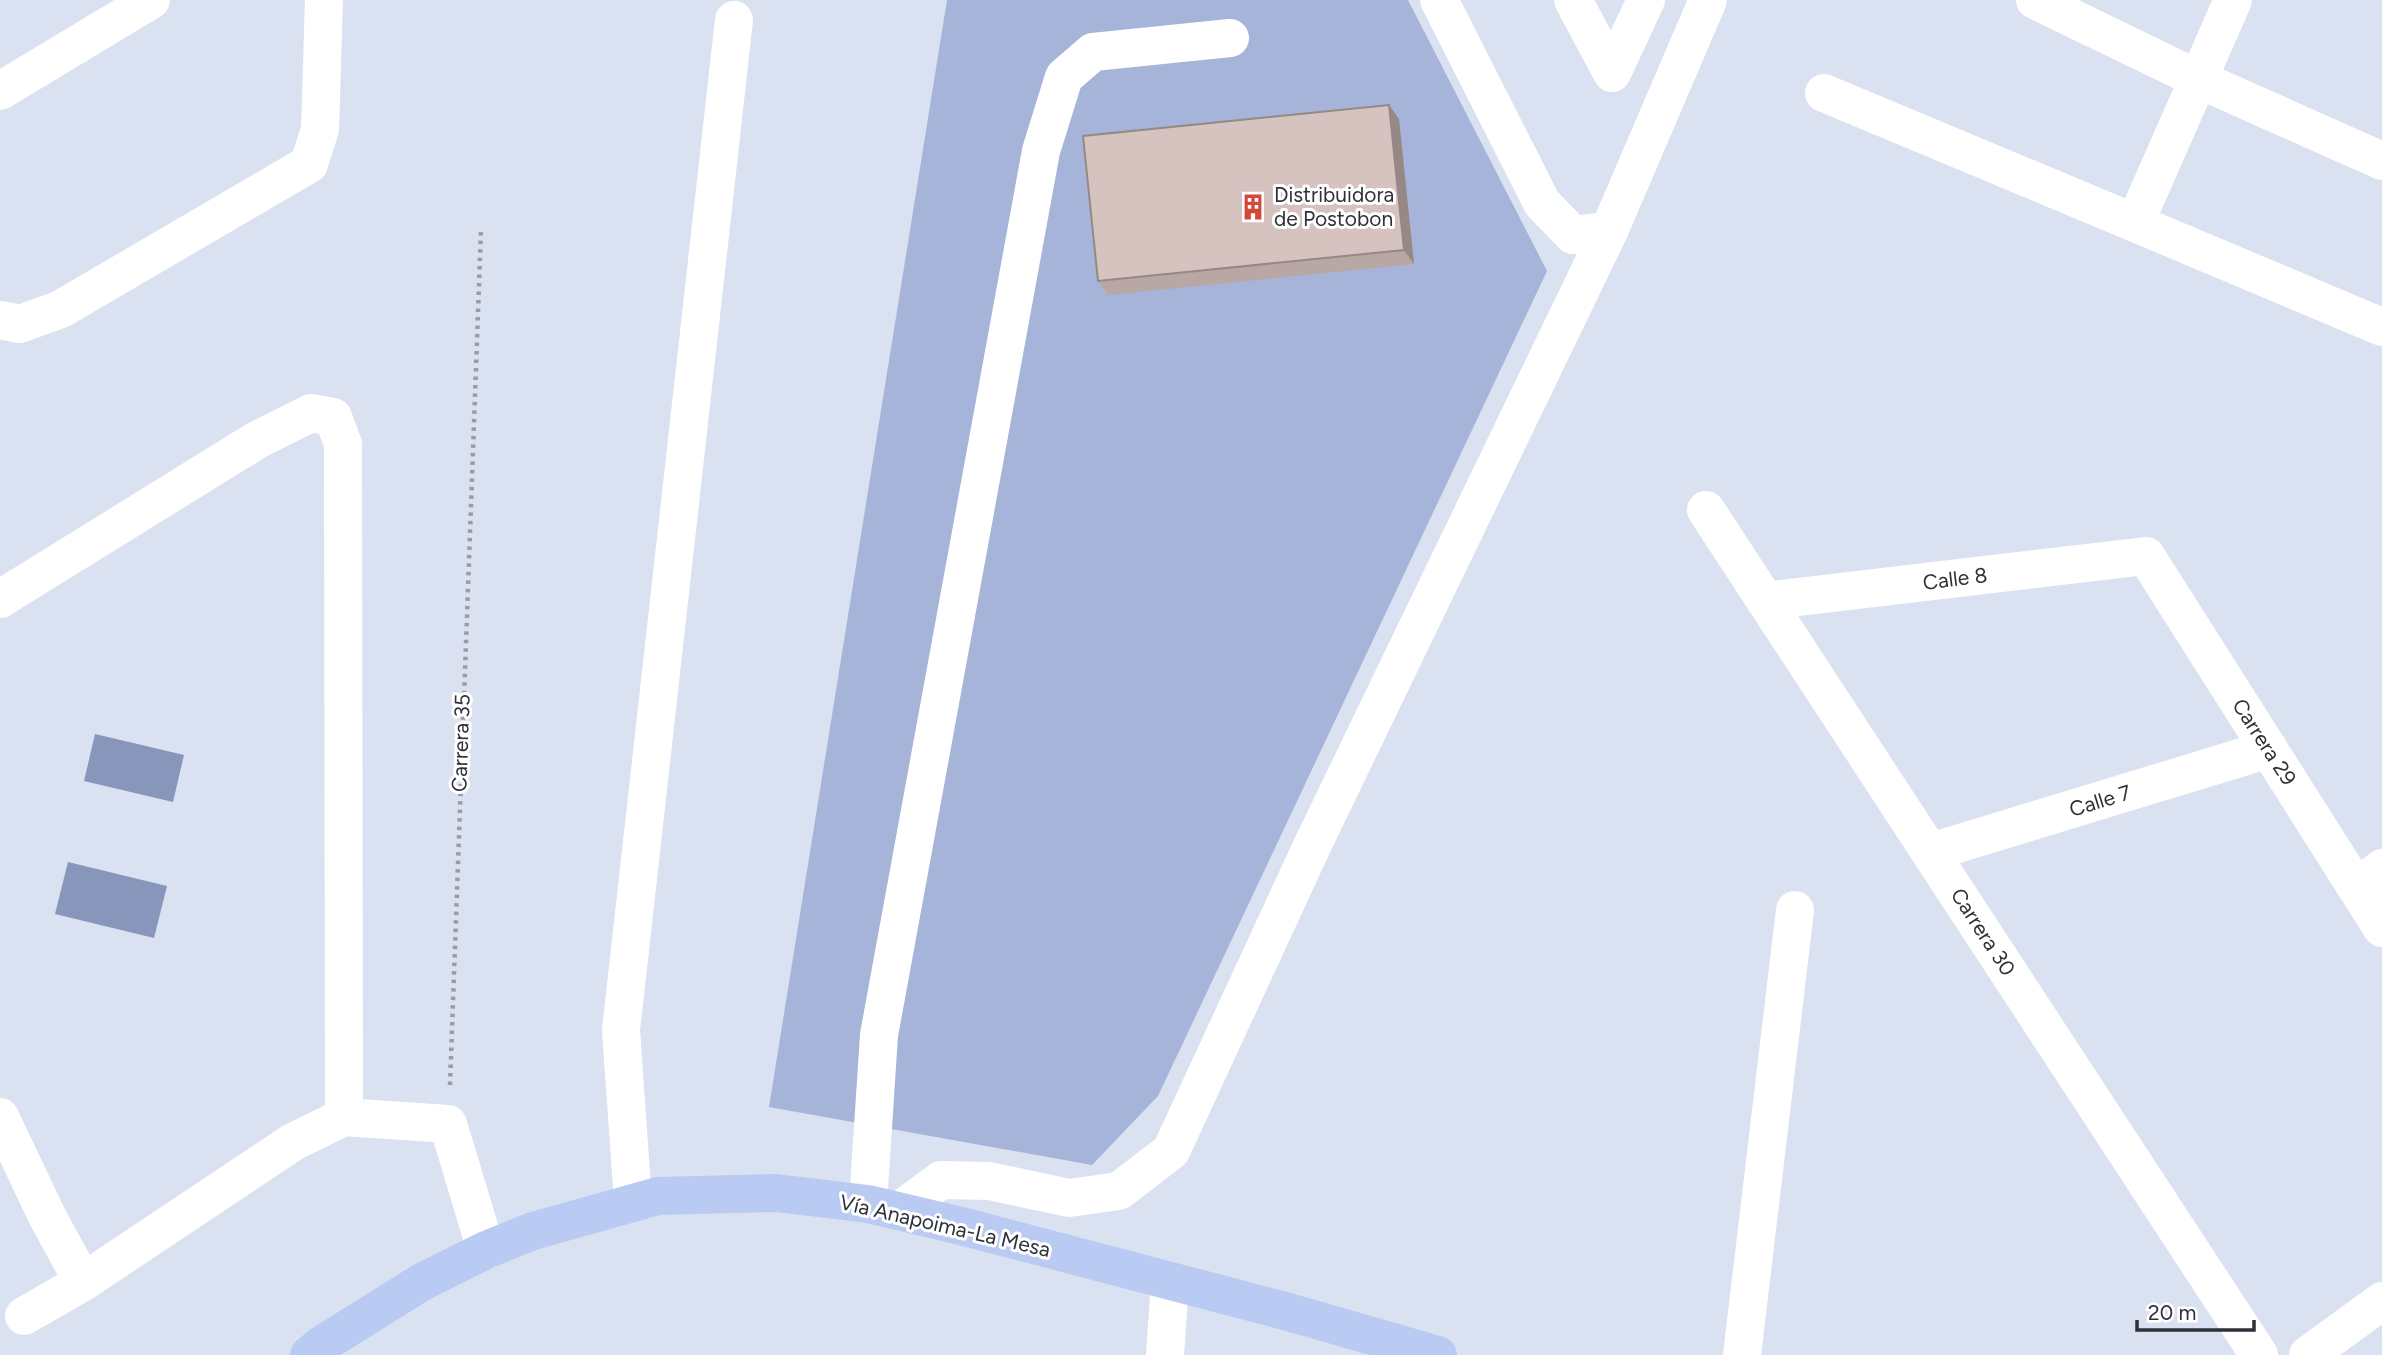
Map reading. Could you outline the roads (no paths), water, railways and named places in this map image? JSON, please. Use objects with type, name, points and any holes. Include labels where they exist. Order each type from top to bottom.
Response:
[{"type":"main road","name":"Vía Anapoima-La Mesa","points":[[309,1355],[422,1282],[486,1250],[533,1231],[658,1196],[776,1193],[884,1208],[1285,1311],[1438,1355]]},
{"type":"street","points":[[0,91],[151,0]]},
{"type":"street","points":[[0,320],[20,324],[61,310],[309,163],[320,129],[324,0]]},
{"type":"street","points":[[1439,0],[1542,203],[1573,235],[1609,232]]},
{"type":"street","points":[[1573,0],[1612,73],[1646,0]]},
{"type":"street","points":[[1230,38],[1093,52],[1064,77],[1045,139],[879,1035],[884,1208],[941,1180],[989,1181],[1069,1198],[1119,1191],[1171,1150],[1312,846],[1609,232],[1708,0]]},
{"type":"street","points":[[2035,0],[2199,79],[2382,161]]},
{"type":"street","points":[[2136,223],[2233,0]]},
{"type":"street","points":[[634,1202],[621,1030],[734,20]]},
{"type":"street","points":[[1824,93],[2382,327]]},
{"type":"street","points":[[0,599],[257,440],[311,413],[332,417],[343,444],[344,1117]]},
{"type":"street","name":"Carrera 30","points":[[1706,510],[2259,1355]]},
{"type":"street","name":"Calle 8","points":[[1765,601],[2146,556]]},
{"type":"street","name":"Carrera 29","points":[[2146,556],[2269,749],[2370,878],[2382,928]]},
{"type":"street","name":"Calle 7","points":[[1931,852],[2269,749]]},
{"type":"street","points":[[1742,1355],[1795,910]]},
{"type":"street","points":[[0,1117],[47,1216],[83,1282]]},
{"type":"street","points":[[23,1316],[83,1282],[293,1142],[344,1117],[448,1124],[486,1250]]},
{"type":"street","points":[[1165,1355],[1170,1282]]},
{"type":"street","points":[[2308,1355],[2382,1301]]},
{"type":"place","name":"Distribuidora de Postobon","points":[[1253,207]]}]
